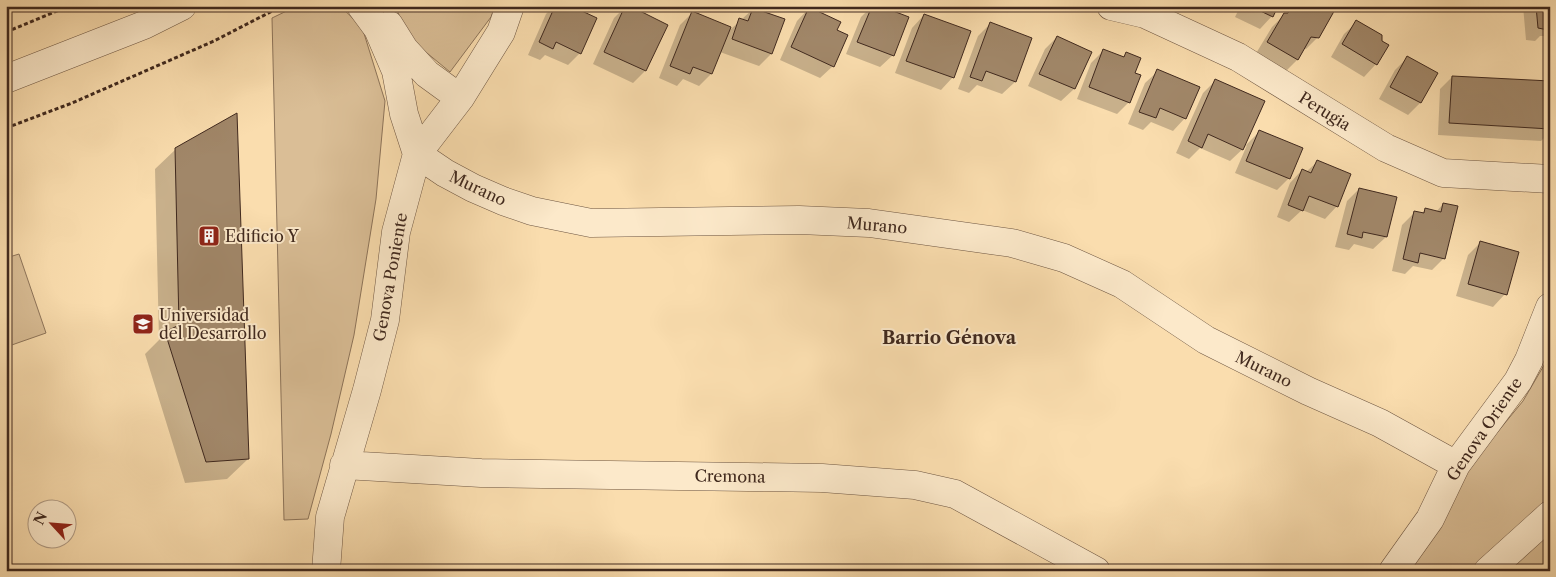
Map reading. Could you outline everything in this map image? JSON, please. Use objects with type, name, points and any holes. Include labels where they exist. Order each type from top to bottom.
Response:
[{"type":"street","points":[[6,79],[144,25],[182,6]]},
{"type":"street","points":[[361,6],[378,29],[396,72],[404,114],[417,154]]},
{"type":"street","points":[[383,6],[386,20],[404,49],[427,74],[460,98]]},
{"type":"street","name":"Genova Poniente","points":[[326,571],[330,517],[367,390],[384,320],[396,232],[417,154],[460,98],[501,32],[510,6]]},
{"type":"street","name":"Perugia","points":[[1111,6],[1145,14],[1238,57],[1386,148],[1443,172],[1550,179]]},
{"type":"street","name":"Murano","points":[[417,154],[452,176],[503,201],[532,211],[590,223],[799,220],[869,222],[1012,243],[1064,258],[1122,284],[1206,340],[1299,387],[1380,423],[1456,465]]},
{"type":"street","name":"Genova Oriente","points":[[1393,571],[1430,519],[1456,465],[1518,381],[1536,345],[1550,307]]},
{"type":"street","name":"Cremona","points":[[344,466],[481,473],[822,478],[915,485],[955,494],[1096,571]]},
{"type":"street","points":[[1488,571],[1550,515]]},
{"type":"path","points":[[6,32],[69,6]]},
{"type":"path","points":[[6,128],[214,41],[282,6]]},
{"type":"shaded area","points":[[297,6],[340,6],[362,27],[385,101],[376,199],[354,335],[331,434],[308,519],[284,520],[272,18]]},
{"type":"shaded area","points":[[395,6],[495,6],[491,17],[450,72],[410,39]]},
{"type":"shaded area","points":[[19,254],[46,333],[6,347],[6,258]]},
{"type":"shaded area","points":[[1550,355],[1550,571],[1409,571],[1425,550],[1468,468],[1523,401]]},
{"type":"building","points":[[555,6],[571,6],[597,18],[581,54],[556,42],[553,49],[539,42]]},
{"type":"building","points":[[625,6],[630,6],[668,25],[646,71],[604,52]]},
{"type":"building","points":[[872,6],[880,6],[909,17],[894,56],[857,42]]},
{"type":"building","points":[[1250,6],[1278,6],[1273,17]]},
{"type":"building","points":[[1292,6],[1337,6],[1319,38],[1311,37],[1298,60],[1267,42],[1284,13],[1288,13]]},
{"type":"building","points":[[1536,6],[1550,6],[1550,26],[1548,30],[1538,28]]},
{"type":"building","points":[[809,7],[841,22],[837,30],[848,35],[834,67],[791,47]]},
{"type":"building","points":[[753,8],[785,19],[772,54],[732,39],[739,18],[748,21]]},
{"type":"building","points":[[692,11],[731,27],[712,74],[693,67],[690,74],[670,66]]},
{"type":"building","points":[[924,14],[971,31],[954,78],[906,61]]},
{"type":"building","points":[[1356,20],[1382,35],[1382,41],[1389,45],[1377,65],[1342,44]]},
{"type":"building","points":[[990,22],[1032,38],[1016,82],[986,71],[982,81],[970,77]]},
{"type":"building","points":[[1057,36],[1092,52],[1075,89],[1039,74]]},
{"type":"building","points":[[1103,49],[1124,57],[1126,52],[1141,58],[1135,73],[1141,75],[1130,103],[1089,87]]},
{"type":"building","points":[[1407,56],[1438,73],[1421,103],[1390,87]]},
{"type":"building","points":[[1157,69],[1200,87],[1186,119],[1160,108],[1156,118],[1139,112]]},
{"type":"building","points":[[1452,76],[1550,81],[1550,129],[1449,123]]},
{"type":"building","points":[[1215,79],[1265,101],[1243,150],[1208,134],[1202,148],[1188,141]]},
{"type":"building","name":"Edificio Y","points":[[237,113],[249,459],[206,462],[165,332],[179,325],[175,148]]},
{"type":"building","points":[[1259,130],[1303,148],[1290,179],[1246,161]]},
{"type":"building","points":[[1317,160],[1351,174],[1338,207],[1309,196],[1303,211],[1288,205],[1302,169],[1311,173]]},
{"type":"building","points":[[1359,188],[1397,197],[1387,237],[1363,232],[1362,238],[1347,234]]},
{"type":"building","points":[[1443,203],[1458,206],[1445,259],[1420,253],[1418,263],[1403,259],[1414,211],[1424,213],[1425,208],[1441,212]]},
{"type":"building","points":[[1480,241],[1519,252],[1507,295],[1468,284]]},
{"type":"place","name":"Edificio Y","points":[[209,236]]},
{"type":"place","name":"Universidad del Desarrollo","points":[[143,324]]},
{"type":"district","name":"Barrio Génova","points":[[949,338]]}]
